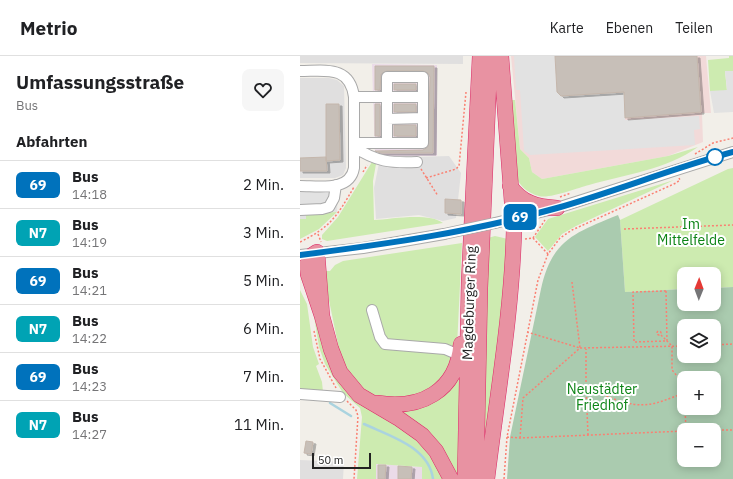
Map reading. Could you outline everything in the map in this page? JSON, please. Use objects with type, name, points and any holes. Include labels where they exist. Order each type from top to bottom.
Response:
[{"type":"highway","name":"Magdeburger Ring","points":[[465,479],[469,281],[480,56]]},
{"type":"highway","name":"Magdeburger Ring","points":[[476,479],[480,288],[490,56]]},
{"type":"highway","points":[[487,479],[510,298],[513,219],[502,56]]},
{"type":"highway","points":[[510,186],[514,193],[525,201],[552,212]]},
{"type":"highway","points":[[320,248],[311,256],[307,264],[305,279],[322,316],[331,349],[340,372],[353,389],[398,418],[422,436],[436,451],[451,479]]},
{"type":"highway","points":[[320,248],[322,316]]},
{"type":"highway","points":[[370,401],[400,405],[424,400],[435,393],[447,381],[459,355],[463,293],[469,281]]},
{"type":"street","points":[[300,71],[329,71],[340,73],[348,80],[354,97],[354,168],[351,177],[345,183],[336,185],[300,186]]},
{"type":"street","points":[[354,145],[423,142],[423,77],[387,77],[387,143]]},
{"type":"street","points":[[354,97],[423,97]]},
{"type":"street","points":[[387,119],[423,118]]},
{"type":"street","points":[[354,145],[371,158],[380,160],[417,162]]},
{"type":"street","points":[[300,254],[320,248],[379,245],[444,234],[552,212],[733,152]]},
{"type":"street","points":[[300,210],[329,207],[334,198],[336,185]]},
{"type":"street","points":[[372,310],[380,337],[386,344],[445,349],[459,355]]},
{"type":"street","points":[[300,394],[340,397]]},
{"type":"path","points":[[438,196],[426,178],[456,169],[459,166],[466,90]]},
{"type":"path","points":[[504,479],[507,437],[527,332],[538,280],[548,254],[560,238],[572,230],[676,183],[680,180],[679,177]]},
{"type":"path","points":[[522,237],[526,240],[533,238],[552,212]]},
{"type":"path","points":[[624,229],[733,225]]},
{"type":"path","points":[[317,234],[320,248]]},
{"type":"path","points":[[533,238],[548,254]]},
{"type":"path","points":[[572,282],[580,348]]},
{"type":"path","points":[[666,291],[667,341],[634,342],[633,292],[666,291]]},
{"type":"path","points":[[527,332],[586,349],[677,346]]},
{"type":"path","points":[[660,335],[672,346],[672,370],[677,376]]},
{"type":"path","points":[[721,344],[733,344]]},
{"type":"path","points":[[520,438],[523,398],[580,348]]},
{"type":"path","points":[[586,349],[588,435]]},
{"type":"path","points":[[586,386],[598,394],[631,405],[656,404],[677,396]]},
{"type":"path","points":[[340,397],[352,406],[358,416],[354,479]]},
{"type":"path","points":[[507,437],[520,438],[677,430]]},
{"type":"path","points":[[721,430],[733,430]]},
{"type":"shaded area","points":[[300,56],[463,56],[463,64],[300,63]]},
{"type":"shaded area","points":[[511,56],[706,56],[711,113],[702,113],[703,142],[668,156],[542,179],[532,172],[529,158],[520,149]]},
{"type":"shaded area","points":[[514,56],[555,56],[557,92],[561,96],[624,91],[625,120],[699,116],[700,129],[694,130],[695,145],[530,155],[524,151],[520,90],[516,90]]},
{"type":"shaded area","points":[[372,64],[437,65],[437,156],[375,156]]},
{"type":"shaded area","points":[[725,71],[733,71],[733,112],[714,113],[710,91],[727,90]]},
{"type":"shaded area","points":[[300,78],[329,78],[337,80],[344,86],[346,168],[343,175],[335,178],[300,178]]},
{"type":"shaded area","points":[[449,156],[461,173],[456,218],[443,221],[419,215],[376,219],[374,188],[380,158]]},
{"type":"shaded area","points":[[338,185],[337,212],[306,213],[306,219],[300,219],[300,186]]},
{"type":"shaded area","points":[[300,460],[344,462],[343,479],[300,479]]},
{"type":"shaded area","points":[[376,464],[423,467],[422,479],[376,479]]},
{"type":"green space","points":[[729,56],[733,56],[733,71],[725,71],[727,91],[710,91],[708,60],[729,58]]},
{"type":"green space","points":[[511,100],[515,100],[520,149],[529,158],[532,172],[542,179],[668,156],[698,147],[686,155],[659,166],[556,195],[544,197],[539,196],[524,188],[515,175]]},
{"type":"green space","points":[[372,162],[376,164],[373,181],[374,220],[419,217],[437,220],[443,223],[327,241],[322,239],[322,235],[338,217]]},
{"type":"green space","name":"Im Mittelfelde","points":[[733,168],[733,287],[721,288],[721,267],[677,267],[677,289],[625,292],[620,220]]},
{"type":"green space","points":[[674,180],[576,226],[562,234],[548,251],[535,237],[548,219]]},
{"type":"green space","points":[[337,212],[319,229],[300,239],[300,219],[306,219],[306,213]]},
{"type":"green space","name":"Neustädter Friedhof","points":[[618,215],[620,220],[625,292],[677,289],[677,311],[721,311],[721,288],[733,287],[733,479],[507,479],[510,437],[541,289],[546,272],[559,248],[578,233]]},
{"type":"green space","points":[[495,236],[508,239],[508,252],[483,479],[488,238]]},
{"type":"green space","points":[[462,243],[457,347],[455,354],[439,384],[407,401],[371,395],[351,378],[340,354],[323,271],[330,271],[335,265],[343,261]]},
{"type":"green space","points":[[300,278],[309,289],[333,366],[424,447],[445,479],[422,479],[422,467],[376,464],[376,479],[357,479],[362,417],[360,408],[343,393],[325,364],[319,347],[312,304],[307,289]]},
{"type":"green space","points":[[300,290],[307,304],[313,347],[319,364],[316,366],[322,382],[323,392],[300,391]]},
{"type":"green space","points":[[462,357],[460,479],[388,407],[416,407]]},
{"type":"building","points":[[555,56],[697,56],[701,112],[625,118],[624,92],[561,96],[557,92]]},
{"type":"building","points":[[375,66],[434,66],[433,153],[381,153],[375,151],[423,150],[428,147],[430,77],[428,73],[423,71],[387,71],[381,74],[380,90],[375,90]]},
{"type":"building","points":[[394,84],[416,84],[416,90],[394,90]]},
{"type":"building","points":[[326,104],[339,104],[340,160],[326,161]]},
{"type":"building","points":[[375,104],[380,104],[380,136],[375,136]]},
{"type":"building","points":[[394,104],[416,104],[416,112],[394,112]]},
{"type":"building","points":[[394,125],[416,125],[416,136],[394,136]]},
{"type":"building","points":[[326,157],[327,171],[300,171],[300,158]]},
{"type":"building","points":[[445,199],[461,200],[461,214],[445,213]]},
{"type":"building","points":[[306,441],[313,442],[311,454],[304,453]]},
{"type":"building","points":[[378,465],[386,465],[385,479],[378,479]]},
{"type":"building","points":[[398,466],[412,467],[411,479],[398,479]]},
{"type":"waterway","points":[[330,403],[351,416]]},
{"type":"waterway","points":[[364,424],[396,438],[416,451],[430,468],[433,479]]},
{"type":"bus line","name":"69","points":[[300,255],[363,248],[495,224],[557,208],[716,156],[733,152]]}]
